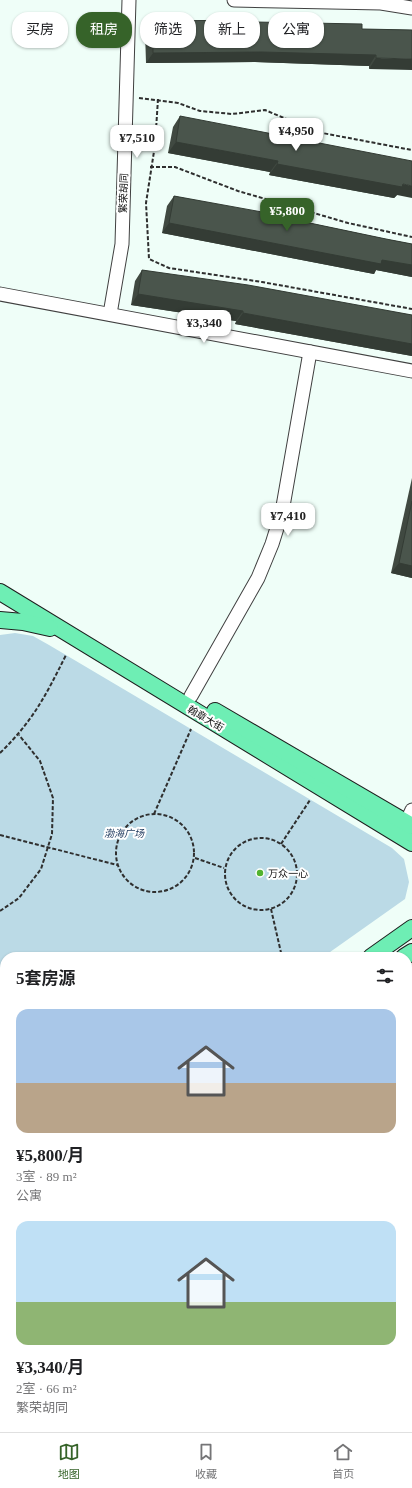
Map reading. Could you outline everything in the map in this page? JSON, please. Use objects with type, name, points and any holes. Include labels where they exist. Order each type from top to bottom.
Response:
[{"type":"main road","name":"翰章大街","points":[[2,590],[410,820]]},
{"type":"main road","name":"翰章大街","points":[[2,590],[64,632],[412,843]]},
{"type":"main road","points":[[0,620],[23,622],[64,632]]},
{"type":"main road","points":[[378,952],[412,928]]},
{"type":"street","name":"繁荣胡同","points":[[110,314],[122,244],[128,0]]},
{"type":"street","points":[[234,0],[381,1],[412,8]]},
{"type":"street","points":[[0,294],[412,371]]},
{"type":"street","points":[[191,696],[258,578],[272,544],[282,512],[310,352]]},
{"type":"path","points":[[126,97],[158,99],[178,103],[200,111],[232,114],[265,110],[318,132],[412,150]]},
{"type":"path","points":[[158,99],[155,144],[150,167],[146,203],[149,259],[170,268],[262,282],[412,309]]},
{"type":"path","points":[[150,167],[175,167],[238,191],[348,224],[412,237]]},
{"type":"path","points":[[0,753],[19,735],[40,707],[66,655]]},
{"type":"path","points":[[154,814],[191,729]]},
{"type":"path","points":[[0,911],[19,898],[41,869],[52,834],[53,798],[40,761],[19,735]]},
{"type":"path","points":[[281,844],[310,800]]},
{"type":"path","points":[[154,814],[171,816],[182,823],[190,833],[194,845],[195,858],[191,871],[183,882],[172,890],[159,893],[145,892],[133,886],[123,877],[117,865],[117,846],[124,828],[134,820],[146,815],[154,814]]},
{"type":"path","points":[[0,835],[48,846],[117,865]]},
{"type":"path","points":[[259,837],[271,839],[281,844],[290,852],[295,862],[297,874],[295,886],[290,896],[282,904],[271,909],[259,910],[247,908],[236,901],[229,892],[224,880],[224,868],[232,851],[247,840],[259,837]]},
{"type":"path","points":[[195,858],[224,868]]},
{"type":"path","points":[[271,909],[281,952]]},
{"type":"green space","name":"渤海广场","points":[[15,633],[33,636],[392,848],[404,859],[409,882],[405,899],[330,952],[0,952],[0,635]]},
{"type":"building","points":[[204,20],[204,48],[260,48],[260,22],[268,22],[268,48],[324,48],[324,23],[362,24],[362,29],[412,30],[412,59],[376,58],[376,55],[262,52],[153,53],[153,48],[196,48],[196,21]]},
{"type":"building","points":[[180,116],[412,161],[412,186],[403,184],[402,187],[277,164],[278,161],[176,142]]},
{"type":"building","points":[[174,196],[262,212],[412,244],[412,265],[382,260],[381,264],[169,223]]},
{"type":"building","points":[[142,270],[248,285],[412,315],[412,344],[243,313],[243,311],[138,294]]},
{"type":"building","points":[[412,501],[412,566],[399,563]]},
{"type":"place","name":"万众一心","points":[[260,873]]}]
